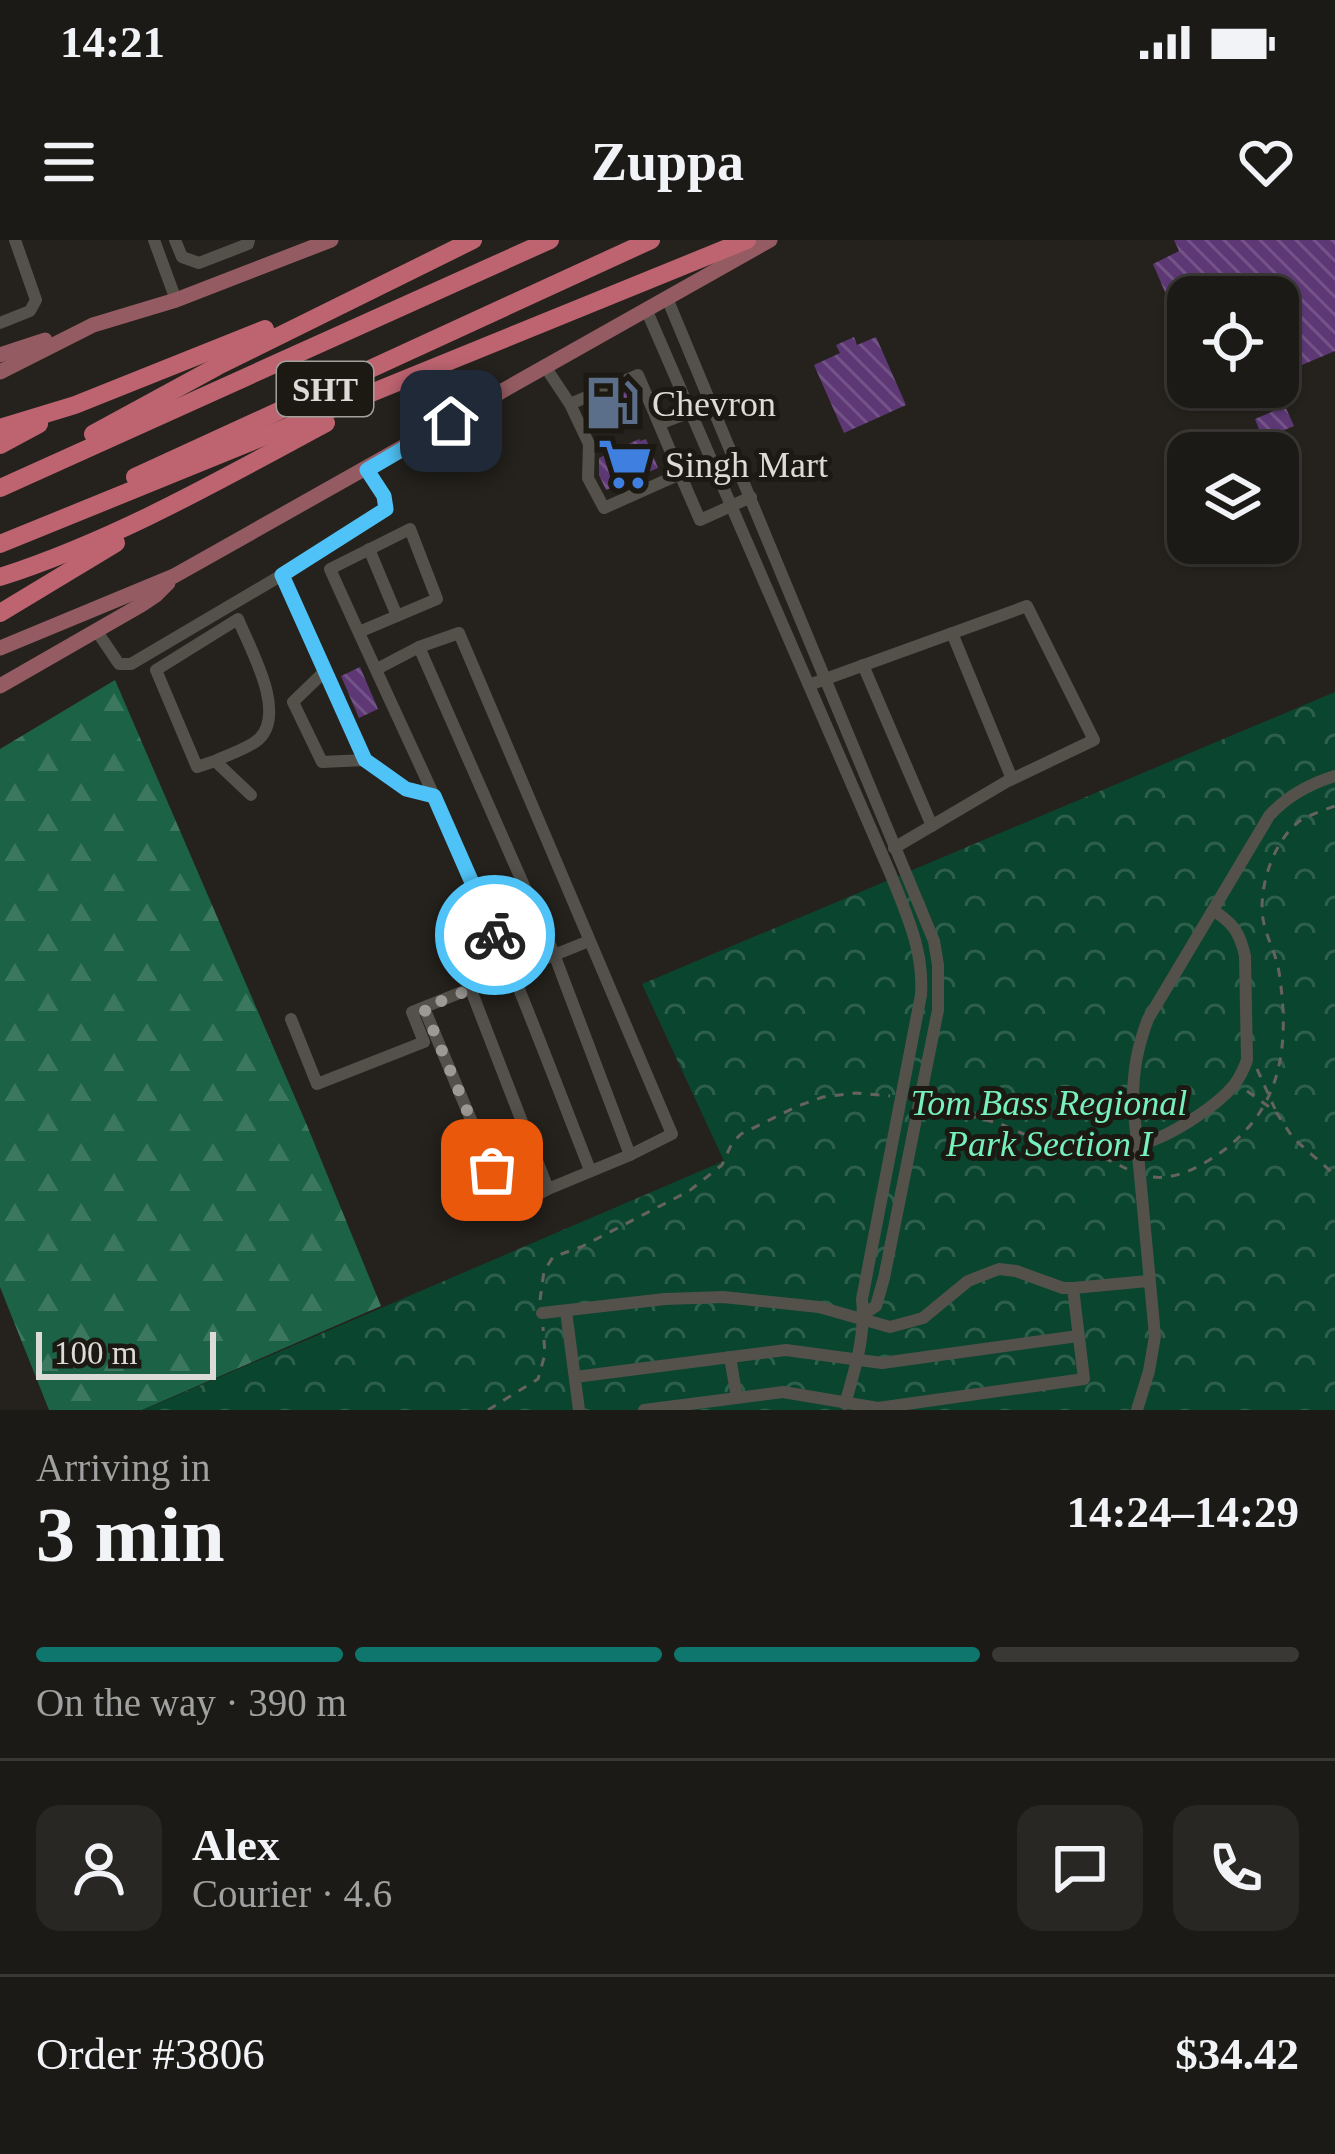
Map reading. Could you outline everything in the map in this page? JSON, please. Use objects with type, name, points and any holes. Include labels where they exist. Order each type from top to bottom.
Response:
[{"type":"highway","points":[[0,428],[244,338],[474,240]]},
{"type":"highway","points":[[0,486],[218,366],[474,240]]},
{"type":"highway","name":"SHT","points":[[0,486],[550,240]]},
{"type":"highway","name":"SHT","points":[[0,542],[651,240]]},
{"type":"highway","points":[[0,578],[108,536],[353,409],[722,240]]},
{"type":"highway","points":[[0,542],[747,240]]},
{"type":"highway","points":[[0,445],[75,404]]},
{"type":"highway","points":[[0,613],[218,482]]},
{"type":"main road","points":[[0,355],[176,300],[295,246],[331,240]]},
{"type":"main road","points":[[0,647],[174,576],[770,240]]},
{"type":"main road","points":[[0,372],[93,325]]},
{"type":"main road","points":[[0,686],[156,595],[174,576]]},
{"type":"lane","points":[[0,323],[30,311],[36,299],[15,240]]},
{"type":"lane","points":[[154,240],[176,300]]},
{"type":"lane","points":[[175,240],[182,256],[200,263],[249,240]]},
{"type":"lane","points":[[667,298],[934,941],[938,1010],[884,1278],[876,1306],[863,1316]]},
{"type":"lane","points":[[646,309],[915,936],[922,975],[862,1299],[857,1360],[845,1403]]},
{"type":"lane","points":[[546,368],[590,444],[588,478],[604,508],[680,475]]},
{"type":"lane","points":[[571,404],[638,375],[700,520],[751,497]]},
{"type":"lane","points":[[659,424],[691,412]]},
{"type":"lane","points":[[96,630],[119,664],[131,664],[282,575],[386,509],[384,496],[367,470]]},
{"type":"lane","points":[[359,632],[437,599],[410,529],[330,568],[512,973],[590,1170]]},
{"type":"lane","points":[[369,549],[397,616]]},
{"type":"lane","points":[[282,575],[365,760],[406,789],[434,796]]},
{"type":"lane","points":[[809,685],[1027,607],[1094,740],[1012,779],[881,854]]},
{"type":"lane","points":[[238,620],[268,694],[266,730],[256,742],[215,760],[197,767],[156,670],[238,620]]},
{"type":"lane","points":[[377,669],[459,633],[672,1134],[509,1210],[424,1008]]},
{"type":"lane","points":[[952,634],[1012,779]]},
{"type":"lane","points":[[419,647],[554,954],[630,1155]]},
{"type":"lane","points":[[863,665],[932,826]]},
{"type":"lane","points":[[324,672],[293,702],[322,762],[365,760]]},
{"type":"lane","points":[[215,760],[251,795]]},
{"type":"lane","points":[[1137,1410],[1155,1336],[1132,1074],[1138,1045],[1148,1019],[1269,816],[1309,785],[1335,776]]},
{"type":"lane","points":[[1137,1144],[1168,1135],[1226,1093],[1247,1060],[1242,942],[1231,921],[1214,911]]},
{"type":"lane","points":[[291,1019],[317,1084],[424,1042],[412,1012],[589,941]]},
{"type":"lane","points":[[471,990],[548,1189]]},
{"type":"lane","points":[[902,1093],[920,1098]]},
{"type":"lane","points":[[542,1313],[723,1297],[819,1307],[863,1316],[890,1328],[923,1318],[968,1281],[999,1269],[1063,1288],[1148,1281]]},
{"type":"lane","points":[[644,1410],[783,1392],[878,1408],[1084,1379],[1073,1288]]},
{"type":"lane","points":[[566,1311],[579,1410]]},
{"type":"lane","points":[[575,1377],[801,1351],[882,1363],[1078,1336]]},
{"type":"lane","points":[[730,1358],[737,1398]]},
{"type":"path","points":[[920,1098],[1057,1148],[1094,1153],[1139,1175],[1166,1179],[1208,1161],[1244,1135],[1266,1104],[1281,1052],[1281,994],[1276,957],[1263,922],[1263,889],[1276,853],[1292,829],[1301,820],[1335,806]]},
{"type":"path","points":[[1247,1060],[1255,1064],[1293,1138],[1334,1173]]},
{"type":"path","points":[[1235,1084],[1276,1112]]},
{"type":"path","points":[[488,1410],[538,1379],[544,1354],[544,1270],[553,1257],[689,1191],[722,1165],[741,1134],[798,1106],[823,1097],[902,1093]]},
{"type":"green space","points":[[115,680],[381,1306],[142,1410],[49,1410],[0,1287],[0,749]]},
{"type":"green space","name":"Tom Bass Regional Park Section I","points":[[1335,692],[1335,1410],[143,1410],[724,1161],[642,984]]},
{"type":"building","points":[[1174,240],[1335,240],[1335,351],[1299,366],[1299,276],[1167,276],[1167,297],[1153,264],[1179,251]]},
{"type":"building","points":[[854,337],[857,345],[876,337],[906,405],[844,433],[814,365],[840,353],[836,345]]},
{"type":"building","name":"Chevron","points":[[632,389],[639,407],[595,426],[588,408]]},
{"type":"building","points":[[1286,408],[1294,426],[1260,432],[1255,419]]},
{"type":"building","name":"Singh Mart","points":[[646,439],[658,468],[606,490],[599,475],[599,458]]},
{"type":"building","points":[[360,667],[378,709],[359,718],[341,676]]},
{"type":"way so far","points":[[492,1170],[424,1008],[512,973],[495,935]]},
{"type":"place","name":"Chevron","points":[[612,403]]},
{"type":"place","name":"Singh Mart","points":[[625,464]]},
{"type":"route","points":[[451,421],[367,470],[384,496],[386,509],[282,575],[365,760],[406,789],[434,796],[495,935]]}]
